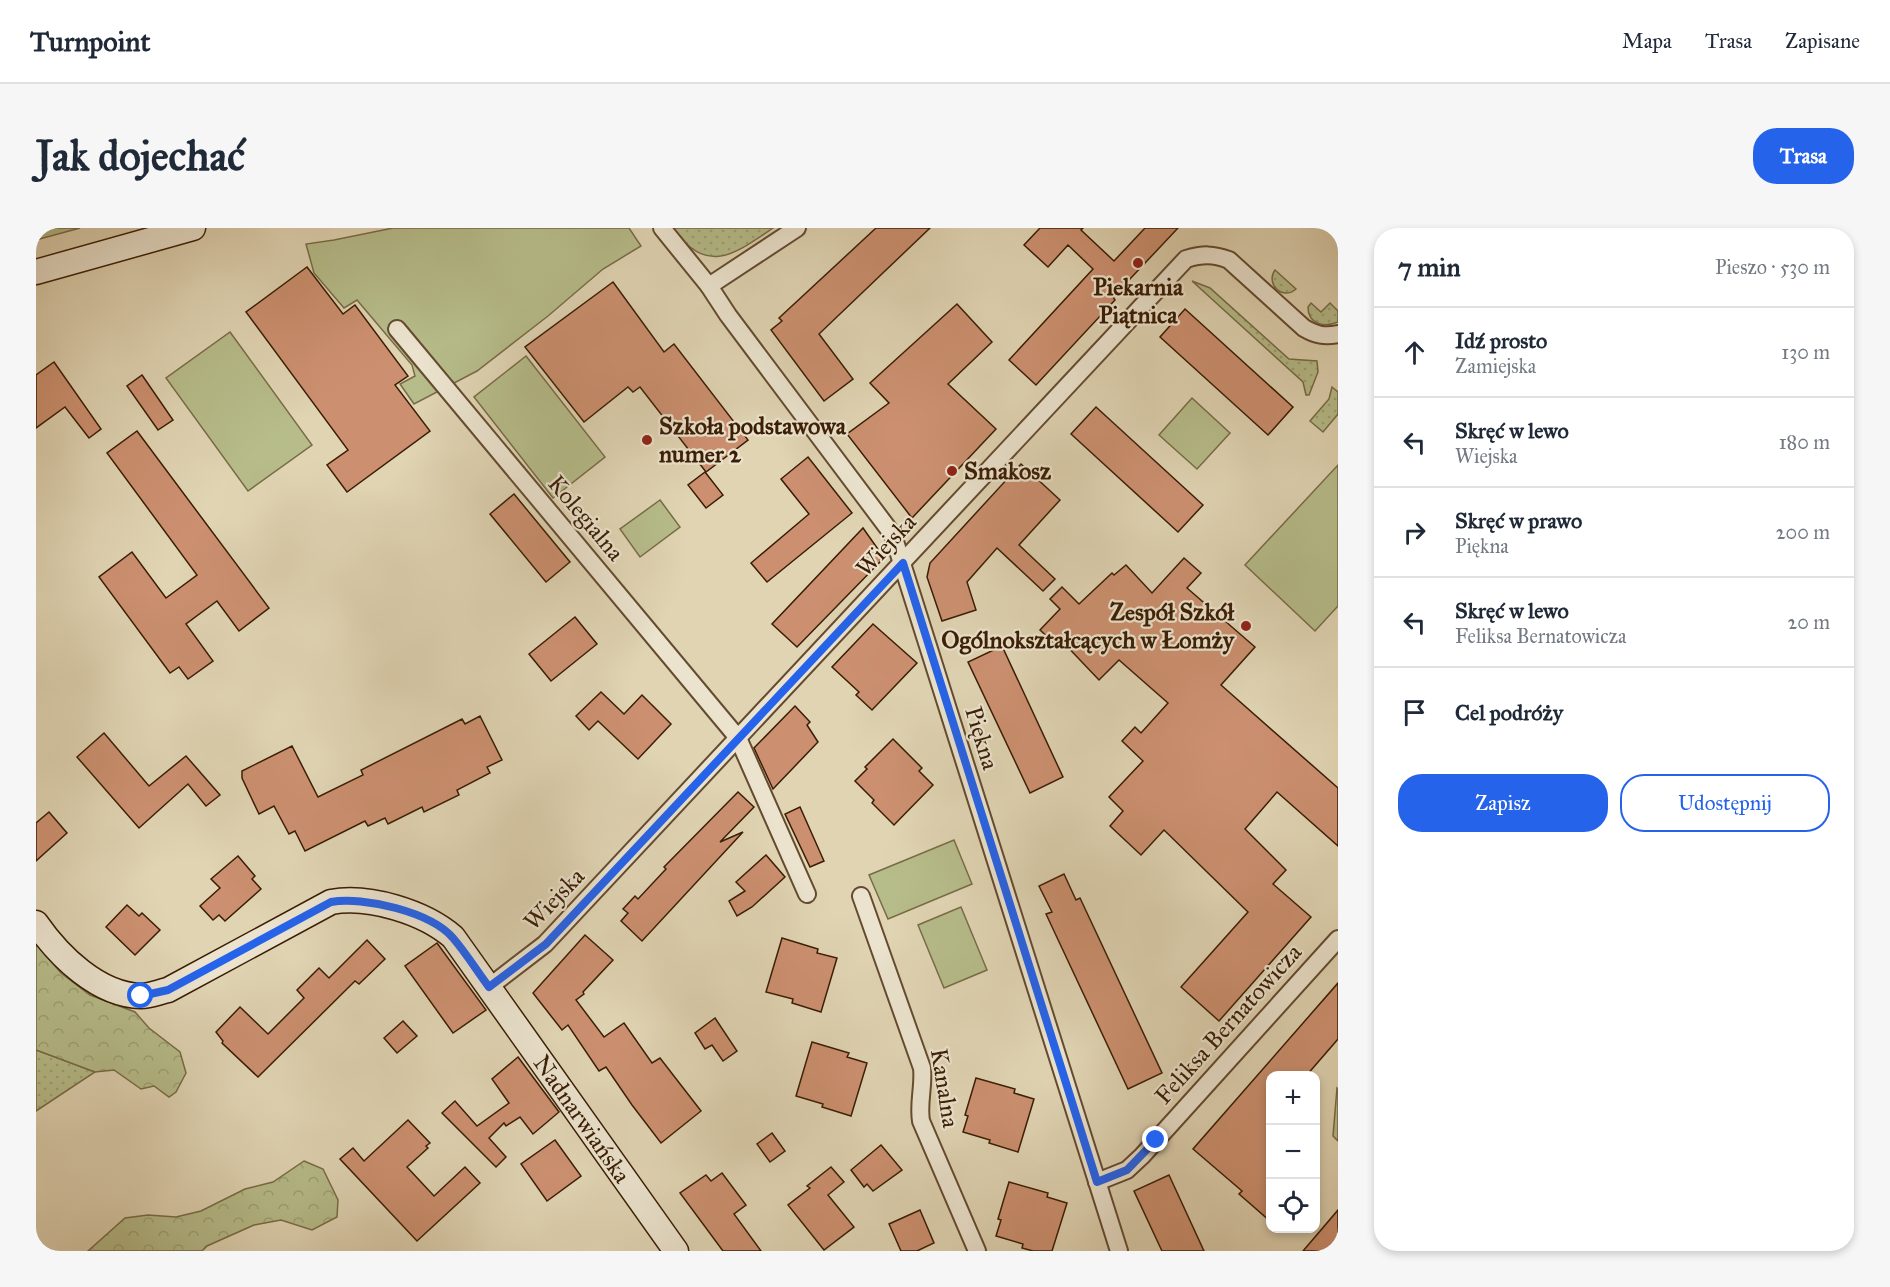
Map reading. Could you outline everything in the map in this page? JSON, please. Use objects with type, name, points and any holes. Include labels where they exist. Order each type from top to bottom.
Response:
[{"type":"street","points":[[36,272],[193,228]]},
{"type":"street","name":"Piękna","points":[[662,228],[709,286],[728,315],[893,535],[1119,1251]]},
{"type":"street","points":[[709,286],[797,228]]},
{"type":"street","name":"Wiejska","points":[[489,987],[546,944],[1186,259],[1204,254],[1217,255],[1229,260],[1304,328],[1327,336],[1338,334]]},
{"type":"street","name":"Kolegialna","points":[[397,329],[738,738]]},
{"type":"street","points":[[738,738],[807,894]]},
{"type":"street","name":"Kanalna","points":[[861,896],[922,1068],[923,1081],[919,1112],[921,1121],[977,1251]]},
{"type":"street","name":"Nadnarwiańska","points":[[36,923],[64,957],[91,978],[125,993],[141,996],[168,990],[331,902],[361,900],[426,919],[453,937],[676,1251]]},
{"type":"street","name":"Feliksa Bernatowicza","points":[[1097,1182],[1127,1170],[1142,1156],[1338,939]]},
{"type":"green space","points":[[36,228],[80,228],[36,240]]},
{"type":"green space","points":[[393,228],[629,228],[641,246],[603,269],[548,316],[477,371],[414,404],[400,384],[415,376],[412,365],[357,300],[344,308],[314,273],[306,244]]},
{"type":"green space","points":[[672,228],[773,228],[733,253],[709,256],[697,252],[685,243]]},
{"type":"green space","points":[[1275,270],[1296,289],[1286,293],[1277,289],[1272,281]]},
{"type":"green space","points":[[1192,281],[1210,288],[1289,359],[1317,361],[1318,372],[1309,395],[1306,395],[1303,382]]},
{"type":"green space","points":[[1311,303],[1321,312],[1330,303],[1338,311],[1338,322],[1327,325],[1314,321],[1308,307]]},
{"type":"green space","points":[[230,332],[312,445],[248,491],[166,378]]},
{"type":"green space","points":[[526,356],[605,457],[553,498],[474,397]]},
{"type":"green space","points":[[1332,387],[1338,392],[1338,414],[1323,432],[1310,421],[1329,399]]},
{"type":"green space","points":[[1192,398],[1230,433],[1197,469],[1159,435]]},
{"type":"green space","points":[[1338,465],[1338,606],[1315,631],[1245,565]]},
{"type":"green space","points":[[660,500],[680,527],[640,557],[620,529]]},
{"type":"green space","points":[[954,840],[972,884],[888,919],[869,875]]},
{"type":"green space","points":[[961,907],[987,970],[944,988],[918,925]]},
{"type":"green space","points":[[36,944],[61,973],[90,995],[135,1012],[149,1028],[180,1052],[186,1073],[176,1092],[169,1097],[154,1086],[141,1089],[114,1070],[95,1072],[36,1050]]},
{"type":"green space","points":[[36,1050],[95,1072],[36,1111]]},
{"type":"green space","points":[[1338,1089],[1338,1141],[1333,1136]]},
{"type":"green space","points":[[304,1161],[323,1169],[338,1200],[337,1217],[312,1230],[281,1220],[254,1225],[207,1246],[202,1251],[88,1251],[125,1218],[148,1215],[176,1217],[201,1211],[245,1189],[273,1182]]},
{"type":"building","points":[[876,228],[930,228],[819,334],[853,379],[824,401],[771,330],[782,321],[779,318]]},
{"type":"building","points":[[1040,228],[1083,228],[1081,230],[1114,261],[1145,228],[1178,228],[1113,297],[1115,300],[1036,385],[1009,360],[1093,269],[1068,245],[1048,267],[1024,245]]},
{"type":"building","points":[[307,267],[343,314],[355,305],[408,376],[395,385],[430,431],[347,492],[327,465],[348,450],[246,312]]},
{"type":"building","points":[[613,282],[664,352],[674,344],[748,440],[706,472],[640,387],[633,392],[628,387],[584,422],[525,347]]},
{"type":"building","points":[[957,304],[992,342],[948,384],[996,429],[912,518],[847,434],[889,403],[870,383]]},
{"type":"building","points":[[1185,309],[1293,407],[1268,435],[1160,337]]},
{"type":"building","points":[[54,362],[101,429],[89,438],[65,407],[36,428],[36,375]]},
{"type":"building","points":[[142,375],[173,420],[158,430],[127,386]]},
{"type":"building","points":[[1096,407],[1203,505],[1178,532],[1071,434]]},
{"type":"building","points":[[137,431],[269,608],[239,631],[217,601],[186,624],[213,661],[188,679],[179,667],[170,673],[99,577],[132,552],[166,598],[197,575],[107,453]]},
{"type":"building","points":[[808,457],[852,513],[767,582],[751,563],[809,514],[781,479]]},
{"type":"building","points":[[1021,464],[1060,500],[1019,545],[1055,579],[1043,591],[997,548],[967,582],[976,610],[942,621],[927,577],[930,563]]},
{"type":"building","points":[[705,472],[723,495],[706,508],[688,485]]},
{"type":"building","points":[[514,494],[570,562],[546,582],[490,514]]},
{"type":"building","points":[[863,528],[880,552],[880,562],[797,647],[772,624]]},
{"type":"building","points":[[1184,558],[1201,573],[1187,588],[1255,647],[1221,685],[1338,788],[1338,846],[1277,792],[1245,829],[1286,870],[1273,884],[1311,917],[1219,1021],[1181,987],[1248,912],[1164,830],[1141,855],[1110,826],[1123,811],[1109,797],[1143,761],[1122,741],[1135,727],[1141,733],[1168,703],[1119,660],[1099,680],[1060,639],[1055,644],[1040,630],[1060,609],[1050,599],[1062,587],[1079,604],[1112,573],[1114,575],[1126,565],[1152,593]]},
{"type":"building","points":[[575,617],[597,644],[551,681],[529,654]]},
{"type":"building","points":[[873,624],[917,663],[872,710],[856,695],[859,692],[832,667]]},
{"type":"building","points":[[1002,646],[1063,777],[1030,793],[968,662]]},
{"type":"building","points":[[601,692],[624,714],[642,695],[671,724],[638,759],[598,721],[589,730],[576,716]]},
{"type":"building","points":[[795,706],[810,722],[807,725],[818,742],[773,789],[754,748]]},
{"type":"building","points":[[480,716],[502,760],[487,767],[490,773],[457,790],[459,795],[424,812],[422,807],[388,824],[385,818],[368,826],[365,821],[305,851],[295,831],[289,834],[274,806],[259,814],[242,778],[242,771],[292,746],[318,797],[363,775],[361,770],[462,719],[465,724]]},
{"type":"building","points":[[104,733],[149,786],[186,756],[220,795],[206,806],[188,784],[139,828],[77,757]]},
{"type":"building","points":[[893,739],[922,768],[919,771],[933,785],[894,825],[872,803],[874,800],[855,781],[867,769],[865,767]]},
{"type":"building","points":[[738,792],[754,807],[720,842],[743,832],[642,941],[621,921],[628,913],[623,909],[635,896],[638,899],[666,869],[664,867]]},
{"type":"building","points":[[800,807],[824,861],[810,867],[785,814]]},
{"type":"building","points":[[49,812],[67,833],[36,861],[36,823]]},
{"type":"building","points":[[766,855],[785,877],[752,907],[737,916],[729,901],[745,891],[736,882]]},
{"type":"building","points":[[238,856],[255,876],[252,879],[261,889],[225,921],[219,915],[213,920],[200,906],[220,888],[211,879]]},
{"type":"building","points":[[1064,874],[1076,900],[1080,898],[1162,1073],[1128,1089],[1046,914],[1052,912],[1039,886]]},
{"type":"building","points":[[127,905],[139,916],[142,913],[160,930],[135,955],[106,927]]},
{"type":"building","points":[[585,935],[613,960],[576,1000],[604,1037],[624,1023],[652,1063],[660,1058],[701,1111],[661,1143],[606,1067],[599,1071],[568,1025],[562,1030],[533,993]]},
{"type":"building","points":[[782,938],[818,949],[817,953],[837,958],[821,1012],[792,1003],[793,999],[766,992]]},
{"type":"building","points":[[367,940],[385,959],[359,984],[355,981],[258,1077],[222,1043],[223,1041],[216,1032],[240,1007],[268,1034],[304,998],[297,990],[319,968],[329,978]]},
{"type":"building","points":[[437,943],[486,1010],[453,1033],[405,966]]},
{"type":"building","points":[[1338,983],[1338,1039],[1310,1071],[1266,1071],[1266,1218],[1239,1194],[1242,1191],[1193,1149]]},
{"type":"building","points":[[715,1018],[737,1051],[723,1061],[712,1045],[705,1049],[695,1033]]},
{"type":"building","points":[[403,1021],[417,1036],[397,1053],[384,1038]]},
{"type":"building","points":[[812,1042],[849,1053],[847,1057],[867,1063],[851,1116],[796,1096]]},
{"type":"building","points":[[518,1057],[559,1112],[533,1134],[520,1117],[506,1126],[504,1123],[489,1138],[506,1157],[496,1167],[442,1113],[455,1101],[477,1126],[509,1103],[492,1079]]},
{"type":"building","points":[[976,1078],[1015,1089],[1014,1093],[1034,1099],[1018,1152],[963,1132],[968,1116],[965,1115]]},
{"type":"building","points":[[408,1120],[430,1143],[426,1146],[428,1148],[407,1167],[434,1196],[465,1167],[480,1183],[417,1241],[340,1159],[353,1148],[364,1161]]},
{"type":"building","points":[[772,1133],[785,1151],[770,1162],[757,1144]]},
{"type":"building","points":[[555,1140],[581,1176],[547,1201],[521,1164]]},
{"type":"building","points":[[881,1145],[902,1170],[873,1191],[867,1184],[864,1187],[851,1170]]},
{"type":"building","points":[[831,1167],[844,1182],[828,1195],[854,1227],[824,1250],[788,1205],[810,1188],[807,1186]]},
{"type":"building","points":[[722,1173],[746,1205],[734,1214],[761,1251],[723,1251],[680,1193],[706,1175],[711,1181]]},
{"type":"building","points":[[1169,1175],[1204,1251],[1162,1251],[1134,1191]]},
{"type":"building","points":[[1009,1182],[1048,1193],[1047,1197],[1067,1203],[1052,1251],[1033,1251],[1022,1248],[1023,1244],[996,1236],[1001,1220],[998,1219]]},
{"type":"building","points":[[920,1210],[934,1243],[917,1251],[901,1251],[889,1224]]},
{"type":"building","points":[[1338,1210],[1338,1251],[1303,1251]]},
{"type":"place","name":"Piekarnia Piątnica","points":[[1138,263]]},
{"type":"place","name":"Szkoła podstawowa numer 2","points":[[647,440]]},
{"type":"place","name":"Smakosz","points":[[952,471]]},
{"type":"place","name":"Zespół Szkół Ogólnokształcących w Łomży","points":[[1246,626]]},
{"type":"route","points":[[141,996],[168,990],[331,902],[342,900],[376,903],[426,919],[441,927],[453,937],[489,987],[546,944],[903,563],[1097,1182],[1127,1170],[1156,1140]]}]
